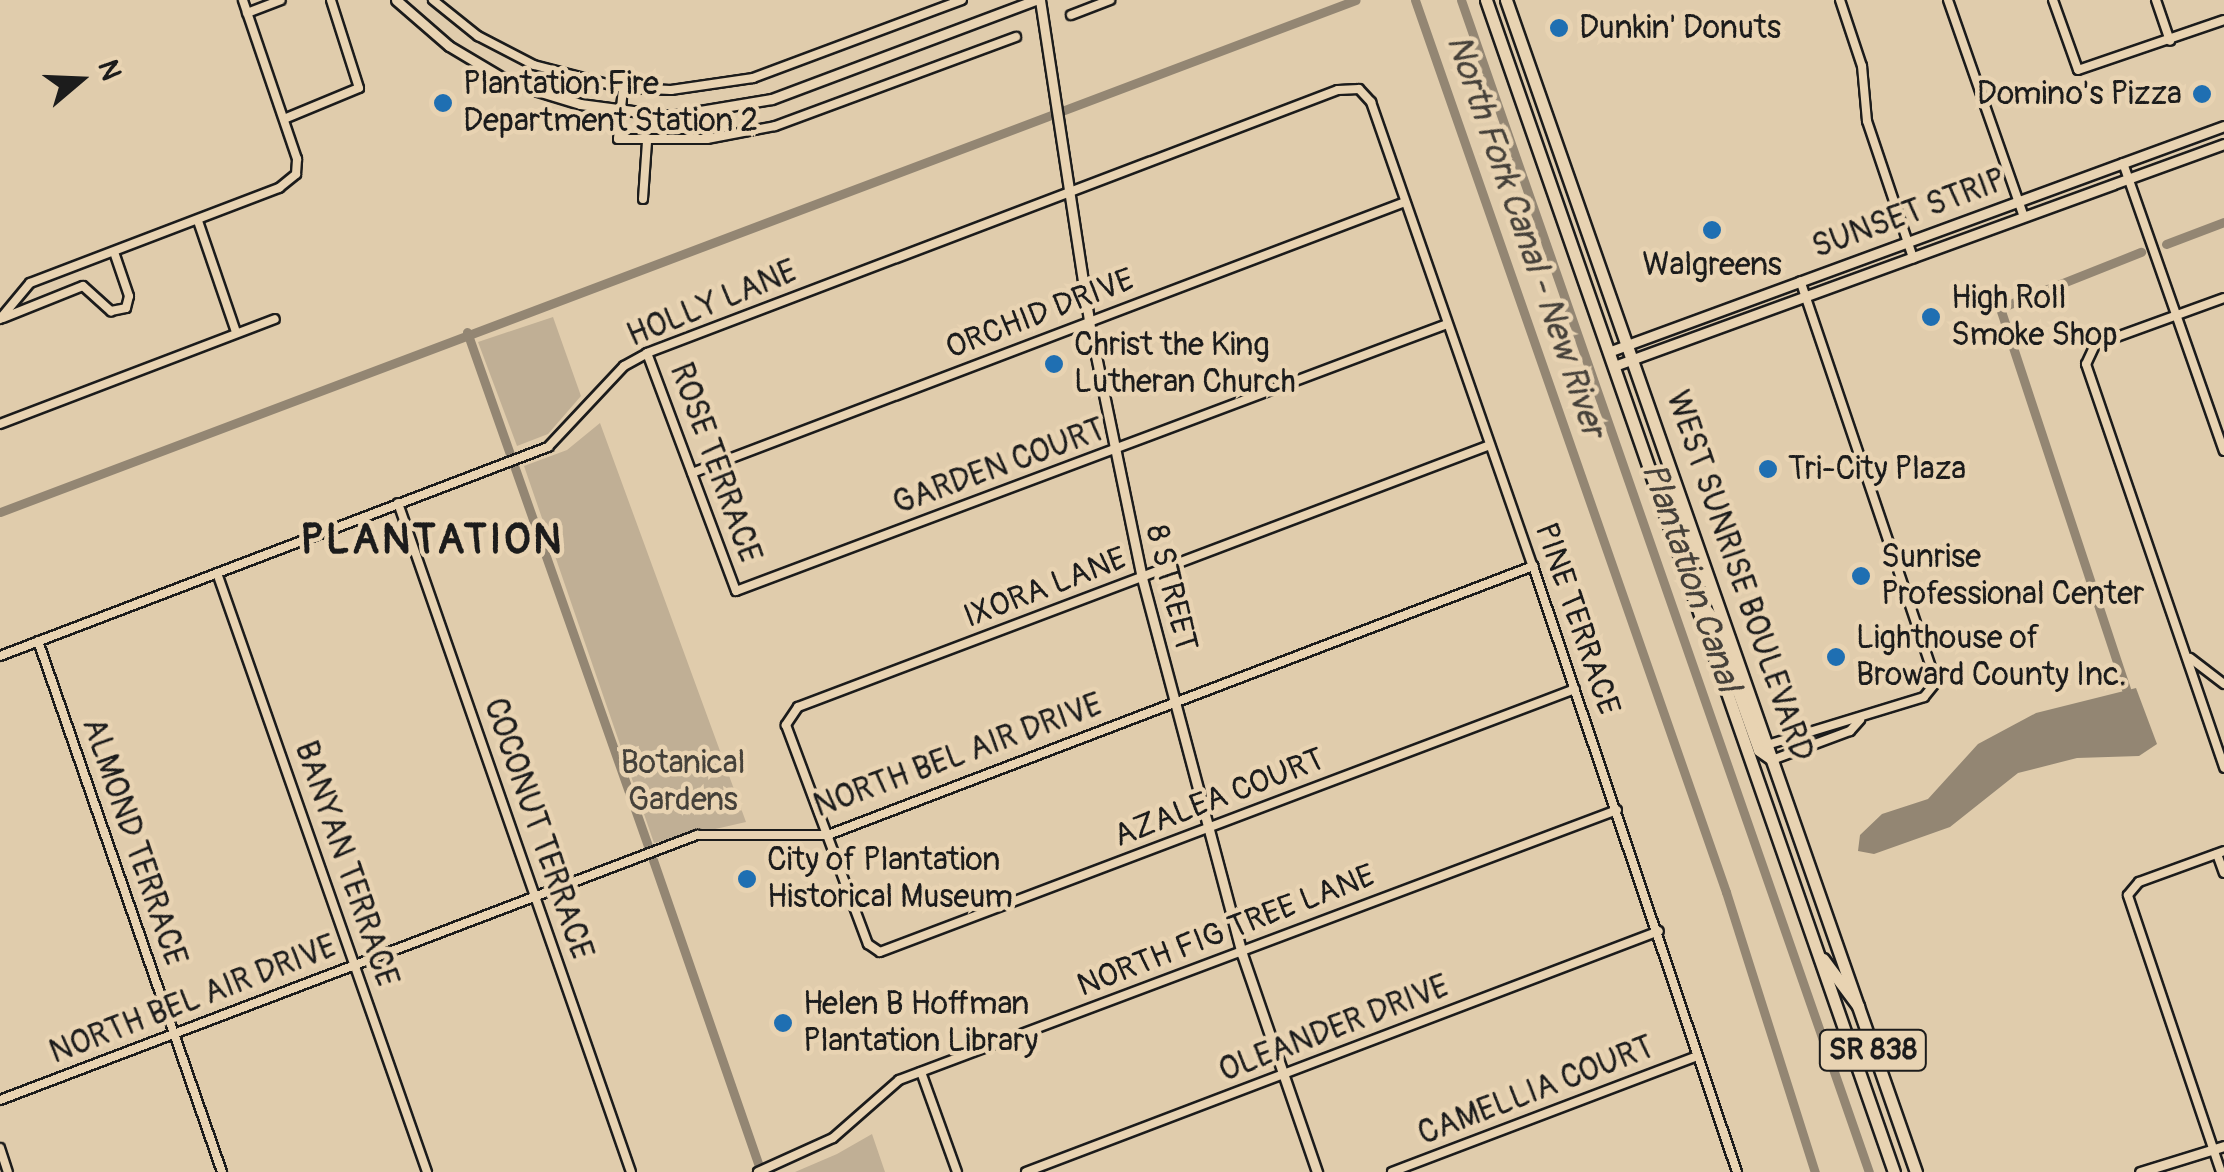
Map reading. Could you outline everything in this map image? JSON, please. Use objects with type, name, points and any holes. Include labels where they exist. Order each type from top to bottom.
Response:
[{"type":"highway","name":"WEST SUNRISE BOULEVARD","points":[[1486,0],[1612,351],[1894,1172]]},
{"type":"highway","name":"WEST SUNRISE BOULEVARD","points":[[1506,0],[1635,359],[1916,1172]]},
{"type":"highway","points":[[1694,595],[1712,616],[1759,750],[1772,760]]},
{"type":"highway","points":[[1755,770],[1770,775],[1793,838],[1806,851]]},
{"type":"highway","points":[[1817,952],[1858,1006]]},
{"type":"street","points":[[1,318],[18,290],[279,188],[296,174],[284,119],[243,0]]},
{"type":"street","points":[[247,12],[281,0]]},
{"type":"street","points":[[284,119],[354,92],[362,81],[330,0]]},
{"type":"street","points":[[396,0],[493,74],[548,96],[620,112],[688,115],[750,106],[1038,0]]},
{"type":"street","points":[[433,0],[517,57],[623,88],[694,88],[753,78],[962,0]]},
{"type":"street","name":"8 STREET","points":[[1038,0],[1088,322],[1142,578],[1242,954],[1317,1172]]},
{"type":"street","points":[[1072,14],[1110,0]]},
{"type":"street","points":[[1840,0],[1862,66],[1867,121],[1913,258]]},
{"type":"street","points":[[1948,0],[2024,217]]},
{"type":"street","points":[[2053,0],[2078,70],[2224,20]]},
{"type":"street","points":[[2156,0],[2170,41]]},
{"type":"street","points":[[623,88],[618,139],[646,142],[775,126],[1016,37]]},
{"type":"street","name":"HOLLY LANE","points":[[0,656],[519,458],[566,431],[607,382],[647,353],[1338,90],[1359,89]]},
{"type":"street","name":"PINE TERRACE","points":[[1359,89],[1370,102],[1533,566],[1737,1172]]},
{"type":"street","name":"SUNSET STRIP","points":[[1612,351],[2224,126]]},
{"type":"street","points":[[643,200],[646,142]]},
{"type":"street","name":"SUNSET STRIP","points":[[1616,366],[2224,144]]},
{"type":"street","points":[[2123,164],[2224,452]]},
{"type":"street","name":"ORCHID DRIVE","points":[[692,473],[1405,202]]},
{"type":"street","points":[[198,221],[236,332]]},
{"type":"street","points":[[1,318],[83,286],[111,310],[126,308],[129,296],[114,252]]},
{"type":"street","points":[[1767,745],[1846,718],[1860,720],[1924,697],[1934,690],[1936,672],[1800,281]]},
{"type":"street","points":[[2224,298],[2087,352],[2221,741],[2224,768]]},
{"type":"street","points":[[0,424],[275,319]]},
{"type":"street","name":"GARDEN COURT","points":[[736,591],[1447,324]]},
{"type":"street","name":"ROSE TERRACE","points":[[647,353],[736,591]]},
{"type":"street","name":"IXORA LANE","points":[[828,835],[787,716],[1490,445]]},
{"type":"street","name":"COCONUT TERRACE","points":[[398,504],[630,1172]]},
{"type":"street","name":"NORTH BEL AIR DRIVE","points":[[0,1100],[697,835],[828,835],[1533,566]]},
{"type":"street","name":"BANYAN TERRACE","points":[[217,573],[427,1172]]},
{"type":"street","name":"ALMOND TERRACE","points":[[38,641],[222,1172]]},
{"type":"street","points":[[2188,654],[2224,684]]},
{"type":"street","name":"AZALEA COURT","points":[[828,835],[868,944],[880,952],[1575,688]]},
{"type":"street","points":[[1772,760],[1850,731],[1860,720]]},
{"type":"street","name":"NORTH FIG TREE LANE","points":[[758,1172],[816,1149],[879,1094],[920,1072],[1618,810]]},
{"type":"street","points":[[2221,1172],[2219,1146],[2128,895],[2139,882],[2220,852],[2224,873]]},
{"type":"street","name":"OLEANDER DRIVE","points":[[1026,1172],[1659,932]]},
{"type":"street","name":"CAMELLIA COURT","points":[[1392,1172],[1696,1056]]},
{"type":"street","points":[[920,1072],[957,1172]]},
{"type":"street","points":[[2140,1172],[2219,1146],[2224,1137]]},
{"type":"street","points":[[0,1148],[8,1172]]},
{"type":"green space","points":[[553,317],[581,396],[548,434],[517,446],[478,342]]},
{"type":"green space","name":"Botanical Gardens","points":[[600,423],[746,822],[654,843],[524,466],[567,450]]},
{"type":"green space","points":[[872,1134],[885,1172],[795,1172],[837,1154]]},
{"type":"shaded area","points":[[2136,688],[2157,744],[2139,756],[2077,758],[2018,773],[1950,827],[1874,854],[1858,851],[1860,835],[1882,814],[1928,799],[1978,744],[2036,713]]},
{"type":"waterway","points":[[0,512],[1356,0]]},
{"type":"waterway","name":"North Fork Canal - New River","points":[[1415,0],[1726,892],[1815,1172]]},
{"type":"waterway","name":"Plantation Canal","points":[[1461,0],[1869,1172]]},
{"type":"waterway","points":[[2166,244],[2224,222]]},
{"type":"waterway","points":[[2126,689],[2000,308],[2141,252]]},
{"type":"waterway","points":[[467,332],[648,846]]},
{"type":"waterway","points":[[653,860],[758,1164]]},
{"type":"place","name":"Dunkin' Donuts","points":[[1559,28]]},
{"type":"place","name":"Domino's Pizza","points":[[2202,94]]},
{"type":"place","name":"Plantation Fire Department Station 2","points":[[443,103]]},
{"type":"place","name":"Walgreens","points":[[1712,230]]},
{"type":"place","name":"High Roll Smoke Shop","points":[[1931,317]]},
{"type":"place","name":"Christ the King Lutheran Church","points":[[1054,364]]},
{"type":"place","name":"Tri-City Plaza","points":[[1768,469]]},
{"type":"place","name":"Sunrise Professional Center","points":[[1861,576]]},
{"type":"place","name":"Lighthouse of Broward County Inc.","points":[[1836,657]]},
{"type":"place","name":"City of Plantation Historical Museum","points":[[747,879]]},
{"type":"place","name":"Helen B Hoffman Plantation Library","points":[[783,1023]]},
{"type":"district","name":"PLANTATION","points":[[432,540]]}]
